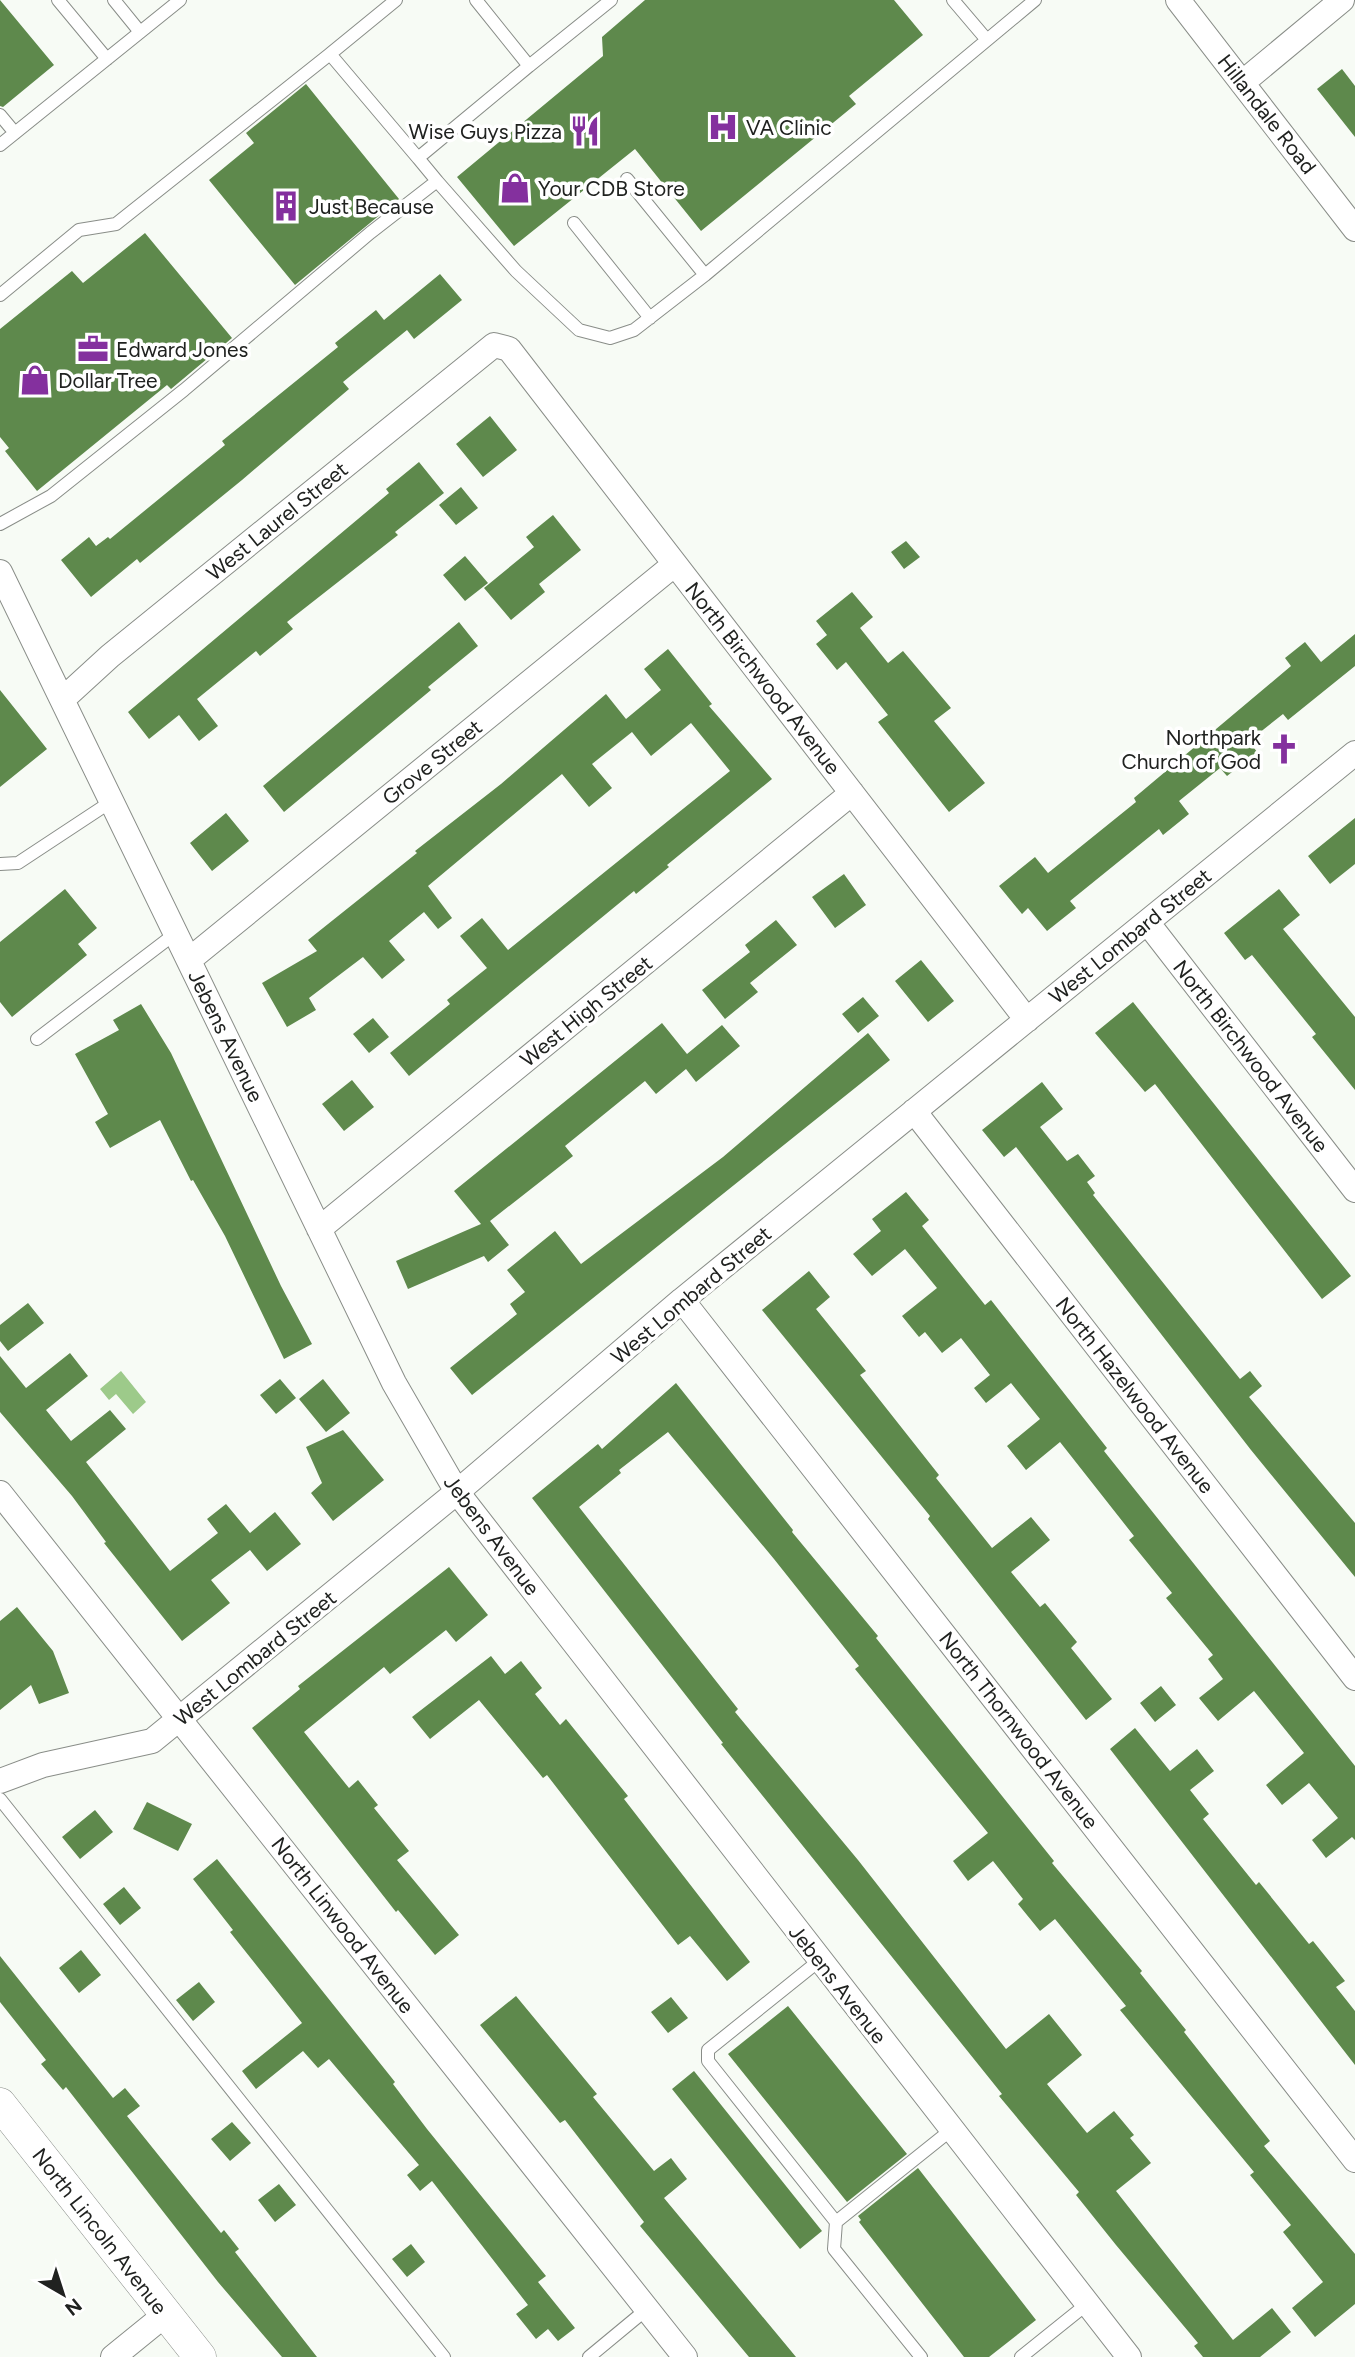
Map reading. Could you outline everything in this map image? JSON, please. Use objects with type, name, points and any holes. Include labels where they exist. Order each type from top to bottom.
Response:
[{"type":"street","name":"Hillandale Road","points":[[1178,0],[1355,229]]},
{"type":"street","points":[[1242,83],[1342,0]]},
{"type":"street","name":"North Birchwood Avenue","points":[[494,345],[509,349],[1027,1020]]},
{"type":"street","name":"West Laurel Street","points":[[63,699],[121,648],[494,345]]},
{"type":"street","name":"Grove Street","points":[[189,960],[675,564]]},
{"type":"street","name":"Jebens Avenue","points":[[0,572],[394,1383],[457,1492],[1129,2357]]},
{"type":"street","name":"West Lombard Street","points":[[0,1781],[43,1765],[152,1741],[180,1720],[457,1492],[682,1300],[1355,753]]},
{"type":"street","name":"West High Street","points":[[319,1228],[852,793]]},
{"type":"street","name":"North Birchwood Avenue","points":[[1147,922],[1355,1190]]},
{"type":"street","name":"North Hazelwood Avenue","points":[[914,1111],[1355,1678]]},
{"type":"street","name":"North Thornwood Avenue","points":[[682,1300],[1355,2160]]},
{"type":"street","name":"North Linwood Avenue","points":[[0,1493],[685,2357]]},
{"type":"street","name":"North Lincoln Avenue","points":[[0,2104],[200,2357]]},
{"type":"street","points":[[113,2357],[166,2314]]},
{"type":"lane","points":[[58,0],[107,59]]},
{"type":"lane","points":[[114,0],[140,32]]},
{"type":"lane","points":[[0,145],[180,0]]},
{"type":"lane","points":[[0,296],[79,230],[116,224],[396,0]]},
{"type":"lane","points":[[476,0],[529,66]]},
{"type":"lane","points":[[418,158],[611,0]]},
{"type":"lane","points":[[953,0],[987,40]]},
{"type":"lane","points":[[330,54],[516,271],[579,330],[610,338],[634,330],[705,275],[1035,0]]},
{"type":"lane","points":[[0,115],[15,133]]},
{"type":"lane","points":[[628,178],[705,275]]},
{"type":"lane","points":[[0,524],[51,496],[184,390],[395,212],[437,181]]},
{"type":"lane","points":[[573,223],[650,318]]},
{"type":"lane","points":[[0,864],[18,863],[113,801]]},
{"type":"lane","points":[[37,1039],[176,933]]},
{"type":"lane","points":[[0,1799],[444,2357]]},
{"type":"lane","points":[[820,1961],[708,2050],[708,2061],[836,2222],[834,2249],[921,2357]]},
{"type":"lane","points":[[836,2222],[951,2130]]},
{"type":"lane","points":[[1021,2357],[1087,2304]]},
{"type":"lane","points":[[589,2357],[647,2309]]},
{"type":"shaded area","points":[[121,1371],[146,1402],[133,1414],[116,1394],[109,1400],[100,1389]]},
{"type":"building","points":[[0,0],[54,65],[3,107],[0,106]]},
{"type":"building","name":"VA Clinic","points":[[645,0],[894,0],[923,35],[849,96],[856,104],[701,231],[635,149],[514,246],[457,177],[603,56],[602,37]]},
{"type":"building","points":[[1342,69],[1355,86],[1355,137],[1317,89]]},
{"type":"building","points":[[306,84],[399,199],[295,285],[209,180],[254,143],[246,133]]},
{"type":"building","points":[[145,233],[232,338],[171,389],[167,385],[37,491],[5,451],[9,448],[0,437],[0,329],[72,271],[83,283]]},
{"type":"building","points":[[440,274],[462,300],[414,339],[407,330],[343,382],[349,389],[242,480],[140,563],[137,559],[91,597],[61,560],[89,537],[96,546],[108,537],[110,539],[225,445],[222,441],[338,347],[335,343],[376,310],[384,320]]},
{"type":"building","points":[[490,416],[517,450],[483,477],[456,444]]},
{"type":"building","points":[[419,462],[444,493],[395,532],[398,535],[287,622],[293,629],[260,656],[256,651],[197,699],[218,726],[199,741],[179,715],[149,739],[128,712],[389,493],[386,489]]},
{"type":"building","points":[[461,487],[478,508],[456,525],[439,505]]},
{"type":"building","points":[[553,515],[581,550],[539,584],[545,592],[511,620],[484,588],[534,547],[526,537]]},
{"type":"building","points":[[906,541],[920,557],[904,569],[891,552]]},
{"type":"building","points":[[465,556],[488,583],[465,601],[443,575]]},
{"type":"building","points":[[852,592],[873,617],[860,628],[888,663],[903,651],[951,708],[934,721],[985,783],[949,812],[878,722],[888,715],[846,662],[837,670],[816,644],[827,635],[816,621]]},
{"type":"building","points":[[459,622],[478,646],[428,687],[431,690],[284,812],[263,786]]},
{"type":"building","points":[[1355,634],[1355,666],[1288,720],[1283,714],[1249,741],[1257,752],[1227,776],[1220,768],[1179,801],[1189,814],[1163,835],[1159,829],[1070,901],[1076,908],[1047,931],[1028,908],[1022,914],[999,886],[1035,857],[1048,873],[1136,802],[1134,798],[1291,666],[1285,658],[1305,642],[1321,662]]},
{"type":"building","points":[[668,649],[712,704],[709,706],[772,779],[667,865],[669,867],[636,894],[634,891],[409,1076],[390,1053],[450,1004],[447,1000],[487,968],[460,936],[482,918],[508,950],[730,771],[691,723],[651,756],[632,732],[592,764],[612,788],[589,807],[562,774],[428,886],[452,918],[438,929],[424,912],[389,941],[405,960],[382,979],[363,957],[309,998],[316,1010],[287,1027],[262,983],[317,951],[308,940],[501,784],[606,694],[626,719],[661,690],[644,669]]},
{"type":"building","points":[[0,690],[47,749],[0,787]]},
{"type":"building","points":[[226,813],[249,841],[212,871],[190,843]]},
{"type":"building","points":[[1355,818],[1355,864],[1330,884],[1308,856]]},
{"type":"building","points":[[844,874],[866,905],[835,928],[812,897]]},
{"type":"building","points":[[65,889],[97,928],[78,944],[87,955],[12,1017],[0,1002],[0,942]]},
{"type":"building","points":[[1279,889],[1300,915],[1283,929],[1355,1017],[1355,1090],[1312,1037],[1316,1034],[1252,955],[1245,960],[1224,933]]},
{"type":"building","points":[[776,920],[797,945],[750,983],[758,992],[725,1019],[702,990],[750,952],[745,945]]},
{"type":"building","points":[[921,960],[954,1001],[928,1022],[895,981]]},
{"type":"building","points":[[863,997],[879,1016],[858,1033],[842,1014]]},
{"type":"building","points":[[1133,1002],[1351,1276],[1322,1299],[1155,1084],[1145,1092],[1095,1033]]},
{"type":"building","points":[[141,1004],[171,1053],[281,1286],[312,1344],[284,1359],[225,1236],[193,1180],[191,1181],[160,1120],[110,1148],[95,1122],[108,1114],[75,1054],[119,1030],[113,1020]]},
{"type":"building","points":[[373,1018],[389,1037],[369,1053],[353,1034]]},
{"type":"building","points":[[662,1023],[687,1054],[722,1025],[740,1046],[696,1082],[686,1069],[656,1094],[645,1081],[565,1146],[573,1156],[490,1221],[509,1245],[488,1262],[484,1256],[408,1289],[396,1261],[481,1224],[454,1191]]},
{"type":"building","points":[[868,1033],[890,1060],[472,1395],[450,1368],[517,1314],[510,1304],[525,1292],[507,1270],[555,1231],[581,1264],[723,1157]]},
{"type":"building","points":[[352,1080],[374,1107],[344,1131],[322,1104]]},
{"type":"building","points":[[1042,1082],[1063,1109],[1040,1127],[1067,1161],[1078,1154],[1095,1176],[1087,1182],[1095,1193],[1093,1195],[1240,1379],[1250,1371],[1262,1386],[1249,1397],[1355,1523],[1355,1577],[1251,1450],[1016,1147],[1004,1157],[982,1130]]},
{"type":"building","points":[[906,1192],[929,1220],[922,1226],[985,1305],[991,1300],[1107,1448],[1104,1451],[1355,1766],[1355,1840],[1352,1837],[1326,1858],[1312,1840],[1338,1818],[1309,1783],[1282,1805],[1266,1785],[1304,1753],[1254,1691],[1218,1721],[1199,1698],[1223,1679],[1208,1659],[1213,1655],[1166,1598],[1172,1593],[1129,1540],[1134,1536],[1060,1442],[1026,1470],[1007,1446],[1040,1419],[1011,1383],[986,1403],[974,1388],[990,1375],[961,1338],[942,1353],[925,1332],[919,1337],[902,1316],[937,1288],[905,1249],[872,1276],[853,1254],[881,1231],[872,1219]]},
{"type":"building","points":[[809,1271],[830,1297],[816,1309],[866,1371],[860,1375],[939,1475],[936,1478],[992,1548],[1031,1517],[1050,1540],[1011,1572],[1040,1607],[1045,1603],[1077,1642],[1071,1648],[1112,1699],[1086,1720],[928,1519],[930,1516],[762,1310]]},
{"type":"building","points":[[28,1303],[44,1323],[8,1351],[0,1341],[0,1325]]},
{"type":"building","points":[[70,1353],[88,1376],[46,1410],[71,1441],[110,1410],[126,1429],[86,1462],[170,1571],[218,1533],[207,1519],[226,1504],[250,1533],[275,1512],[301,1544],[267,1571],[250,1550],[211,1580],[230,1603],[182,1641],[104,1543],[106,1542],[72,1496],[0,1412],[0,1356],[26,1388]]},
{"type":"building","points":[[280,1379],[296,1398],[276,1414],[260,1395]]},
{"type":"building","points":[[323,1379],[350,1413],[326,1432],[299,1399]]},
{"type":"building","points":[[676,1383],[792,1532],[878,1636],[876,1638],[1054,1861],[1052,1863],[1142,1971],[1140,1973],[1186,2030],[1184,2032],[1270,2141],[1264,2146],[1355,2254],[1355,2304],[1315,2337],[1292,2308],[1323,2282],[1283,2232],[1291,2225],[1250,2175],[1254,2172],[1120,2010],[1126,2006],[1055,1919],[1040,1931],[1018,1904],[1023,1899],[993,1861],[968,1881],[953,1861],[988,1833],[855,1669],[859,1666],[774,1559],[668,1432],[619,1470],[621,1473],[579,1507],[738,1709],[735,1712],[858,1860],[1006,2049],[1049,2014],[1082,2055],[1047,2084],[1087,2133],[1114,2111],[1134,2135],[1130,2138],[1151,2163],[1116,2191],[1233,2340],[1272,2308],[1291,2332],[1260,2357],[1203,2357],[1194,2346],[1198,2343],[1076,2195],[1079,2192],[999,2096],[1002,2094],[721,1744],[723,1743],[532,1498],[598,1444],[602,1449]]},
{"type":"building","points":[[343,1430],[384,1480],[333,1521],[311,1493],[322,1483],[306,1447]]},
{"type":"building","points":[[449,1567],[488,1615],[456,1642],[446,1630],[390,1674],[384,1667],[304,1732],[349,1788],[358,1780],[378,1805],[374,1808],[409,1851],[397,1860],[459,1935],[435,1955],[398,1910],[396,1912],[252,1728],[300,1689],[298,1686]]},
{"type":"building","points":[[17,1607],[53,1651],[69,1693],[39,1704],[31,1685],[0,1710],[0,1621]]},
{"type":"building","points":[[491,1656],[505,1674],[521,1661],[542,1688],[535,1694],[560,1725],[566,1719],[628,1796],[624,1799],[750,1962],[727,1981],[690,1936],[678,1945],[547,1775],[543,1778],[479,1700],[430,1739],[412,1717]]},
{"type":"building","points":[[1161,1686],[1176,1705],[1155,1722],[1140,1703]]},
{"type":"building","points":[[1135,1728],[1170,1771],[1197,1749],[1214,1771],[1190,1790],[1209,1814],[1203,1819],[1256,1885],[1259,1882],[1309,1944],[1313,1941],[1345,1981],[1336,1987],[1355,2011],[1355,2065],[1110,1749]]},
{"type":"building","points":[[147,1802],[192,1824],[178,1851],[133,1829]]},
{"type":"building","points":[[95,1810],[113,1832],[80,1859],[62,1837]]},
{"type":"building","points":[[217,1859],[395,2082],[393,2084],[427,2129],[546,2276],[538,2282],[575,2328],[558,2341],[548,2329],[536,2339],[516,2314],[528,2305],[432,2181],[420,2191],[407,2175],[419,2165],[329,2059],[318,2068],[303,2051],[256,2089],[242,2071],[302,2023],[230,1932],[233,1930],[193,1879]]},
{"type":"building","points":[[124,1887],[141,1908],[120,1925],[103,1904]]},
{"type":"building","points":[[81,1950],[101,1975],[79,1993],[59,1968]]},
{"type":"building","points":[[0,1956],[113,2098],[125,2088],[140,2106],[127,2116],[221,2233],[224,2230],[239,2249],[235,2252],[317,2357],[282,2357],[218,2282],[66,2087],[63,2090],[41,2064],[46,2060],[0,2002]]},
{"type":"building","points":[[199,1982],[215,2002],[193,2021],[176,2000]]},
{"type":"building","points":[[516,1996],[597,2094],[593,2097],[654,2171],[671,2158],[687,2179],[664,2198],[796,2357],[749,2357],[640,2226],[644,2222],[565,2120],[560,2123],[480,2025]]},
{"type":"building","points":[[671,1997],[688,2018],[668,2033],[651,2012]]},
{"type":"building","points":[[788,2006],[907,2154],[847,2202],[728,2054]]},
{"type":"building","points":[[694,2071],[822,2231],[800,2249],[672,2089]]},
{"type":"building","points":[[232,2122],[251,2143],[230,2161],[211,2139]]},
{"type":"building","points":[[918,2168],[1036,2320],[989,2357],[964,2357],[859,2222],[861,2220],[858,2216]]},
{"type":"building","points":[[279,2184],[296,2205],[275,2222],[258,2200]]},
{"type":"building","points":[[411,2244],[425,2262],[407,2277],[392,2259]]},
{"type":"place","name":"VA Clinic","points":[[723,127]]},
{"type":"place","name":"Wise Guys Pizza","points":[[585,131]]},
{"type":"place","name":"Your CDB Store","points":[[515,188]]},
{"type":"place","name":"Just Because","points":[[286,206]]},
{"type":"place","name":"Edward Jones","points":[[93,349]]},
{"type":"place","name":"Dollar Tree","points":[[35,380]]},
{"type":"place","name":"Northpark Church of God","points":[[1284,749]]}]
